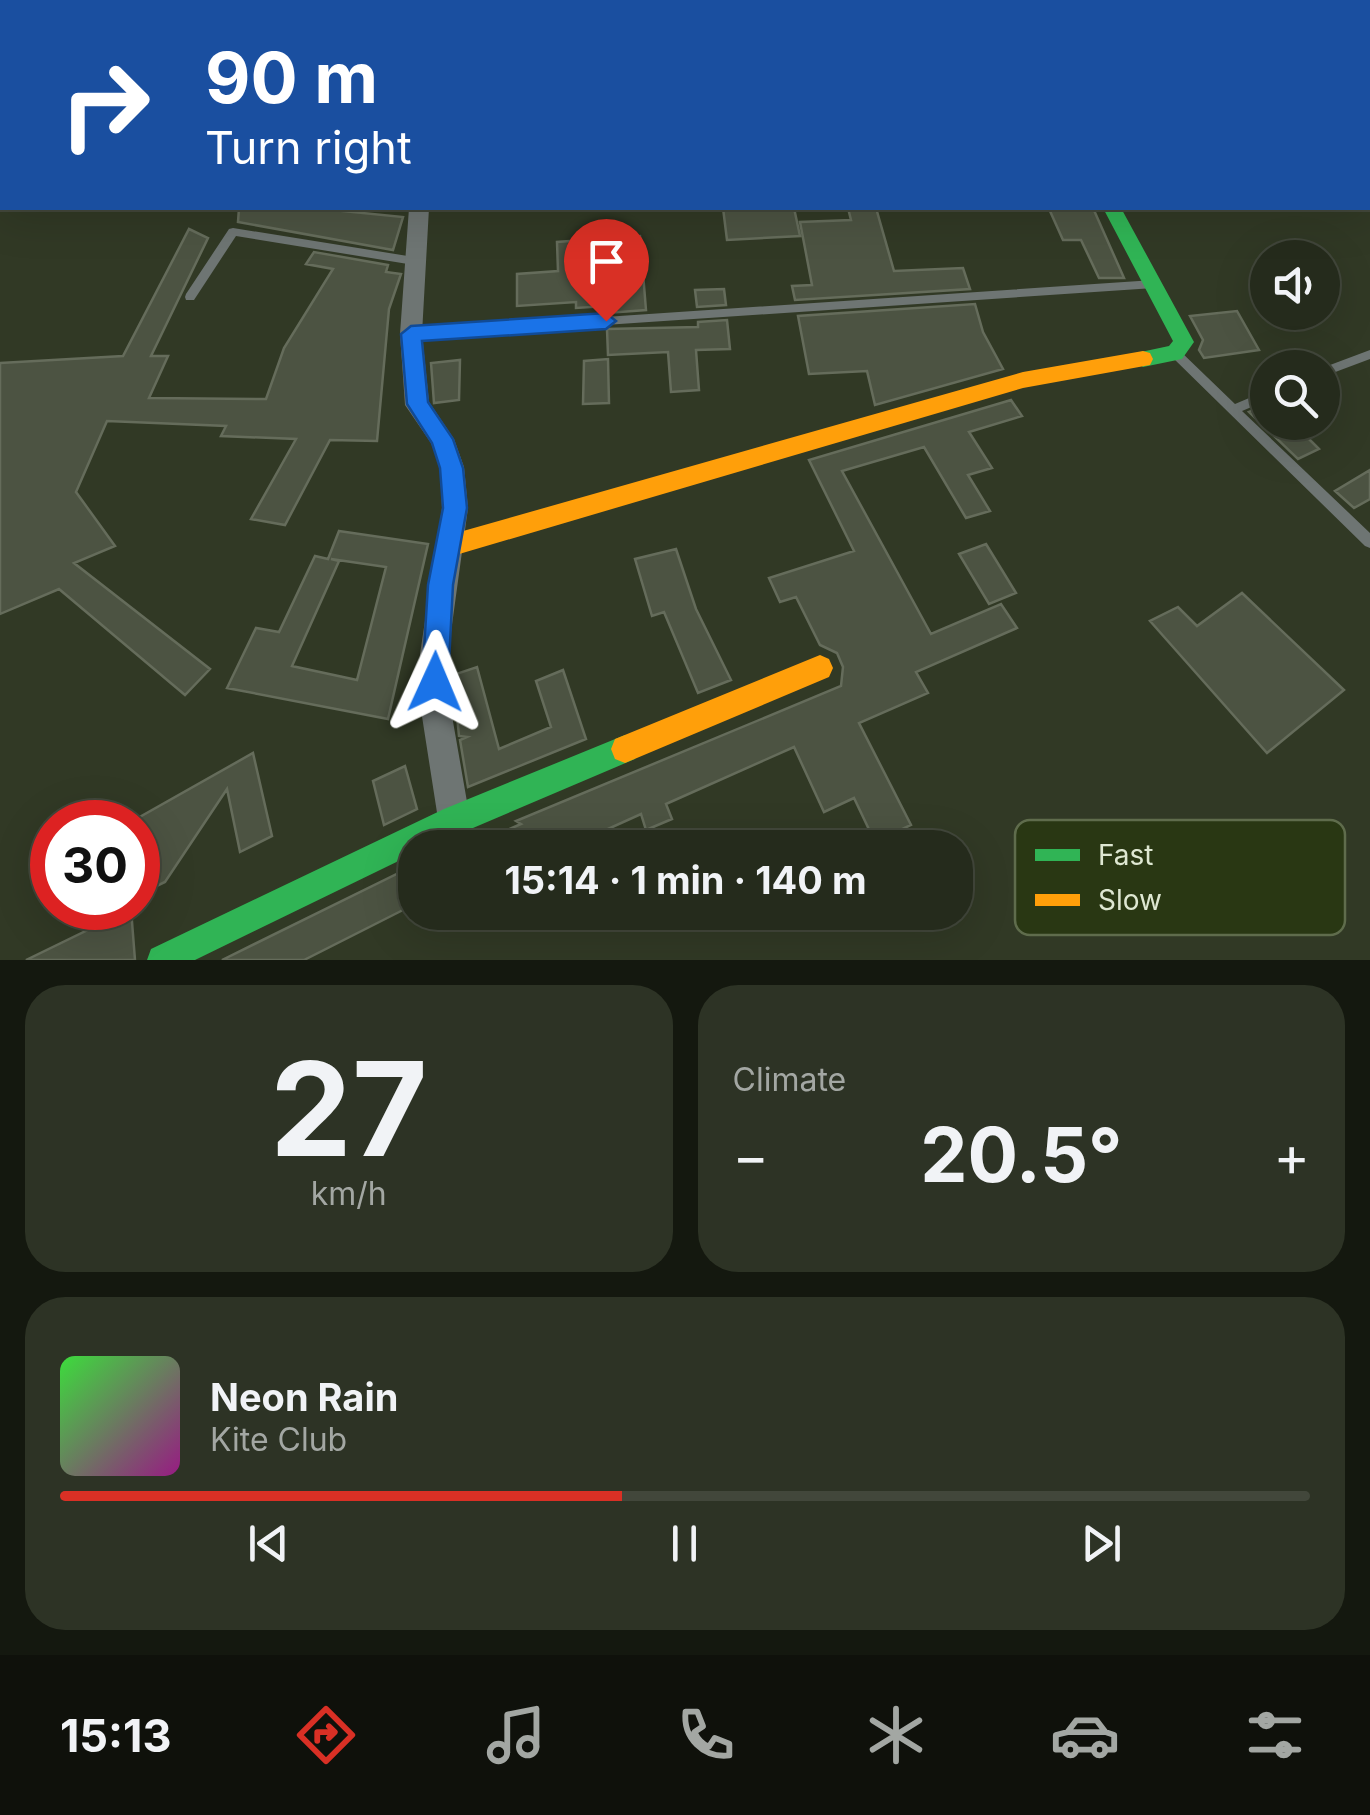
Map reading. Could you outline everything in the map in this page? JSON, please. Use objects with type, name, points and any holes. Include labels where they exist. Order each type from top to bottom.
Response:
[{"type":"street","points":[[418,210],[411,334],[417,404],[442,439],[452,468],[455,508],[434,654],[436,710],[454,819]]},
{"type":"street","points":[[449,546],[1023,380],[1174,353],[1184,342],[1113,210]]},
{"type":"street","points":[[162,960],[454,819],[820,668]]},
{"type":"lane","points":[[190,297],[233,232],[414,261]]},
{"type":"lane","points":[[411,334],[1154,284]]},
{"type":"lane","points":[[1174,353],[1370,542]]},
{"type":"lane","points":[[1340,366],[1370,354]]},
{"type":"lane","points":[[1232,410],[1250,402]]},
{"type":"building","points":[[239,210],[333,210],[403,217],[393,250],[238,222]]},
{"type":"building","points":[[723,210],[794,210],[800,236],[727,240]]},
{"type":"building","points":[[848,210],[877,210],[894,271],[963,268],[970,289],[795,300],[792,286],[812,285],[800,222],[851,220]]},
{"type":"building","points":[[1094,210],[1124,278],[1099,278],[1081,240],[1063,240],[1050,211]]},
{"type":"building","points":[[189,229],[208,238],[151,356],[168,356],[149,398],[266,399],[284,348],[333,269],[306,264],[314,252],[388,265],[386,272],[401,274],[389,309],[377,441],[330,440],[285,525],[251,519],[296,439],[221,436],[226,426],[107,421],[76,492],[115,546],[74,563],[210,669],[185,695],[59,589],[0,614],[0,363],[123,356]]},
{"type":"building","points":[[640,236],[646,310],[607,313],[607,306],[576,308],[576,302],[517,306],[517,274],[558,271],[557,242]]},
{"type":"building","points":[[724,289],[726,305],[697,307],[695,290]]},
{"type":"building","points":[[975,304],[983,332],[1003,369],[875,405],[867,371],[809,374],[798,316]]},
{"type":"building","points":[[1237,311],[1259,350],[1204,358],[1199,350],[1203,340],[1190,316]]},
{"type":"building","points":[[727,320],[730,349],[696,350],[699,390],[671,392],[668,352],[608,355],[607,329],[698,327],[698,322]]},
{"type":"building","points":[[608,359],[609,403],[583,404],[584,361]]},
{"type":"building","points":[[460,360],[459,400],[434,403],[431,363]]},
{"type":"building","points":[[1011,400],[1022,416],[969,432],[992,468],[968,475],[990,511],[966,518],[924,447],[842,471],[931,634],[1001,604],[1017,628],[916,672],[928,693],[859,723],[911,825],[900,830],[869,830],[854,798],[824,812],[794,747],[666,804],[672,819],[646,830],[641,814],[606,830],[507,830],[521,824],[516,821],[841,686],[843,667],[837,653],[820,645],[796,597],[780,602],[769,578],[854,551],[809,460]]},
{"type":"building","points":[[1278,440],[1310,440],[1319,449],[1298,459]]},
{"type":"building","points":[[1370,470],[1370,499],[1354,508],[1335,491]]},
{"type":"building","points":[[339,531],[428,544],[388,719],[227,688],[256,628],[279,632],[315,556],[328,559]],"holes":[[[331,559],[386,567],[357,680],[292,666],[339,561]]]},
{"type":"building","points":[[986,544],[1016,593],[989,604],[959,554]]},
{"type":"building","points":[[676,549],[696,609],[731,680],[698,693],[664,612],[652,616],[635,559]]},
{"type":"building","points":[[1242,593],[1344,690],[1267,753],[1150,621],[1178,607],[1197,626]]},
{"type":"building","points":[[477,667],[499,749],[551,727],[536,681],[563,670],[586,739],[468,787],[460,740],[467,737],[459,736],[453,675]]},
{"type":"building","points":[[253,753],[272,836],[240,852],[227,789],[160,884],[160,806]]},
{"type":"building","points":[[405,766],[417,809],[384,825],[373,781]]},
{"type":"building","points":[[398,873],[398,913],[304,960],[222,960]]},
{"type":"building","points":[[88,930],[133,930],[135,960],[26,960]]},
{"type":"traffic: fast","points":[[1113,210],[1184,342],[1175,353],[1143,359]]},
{"type":"traffic: fast","points":[[162,960],[454,819],[625,749]]},
{"type":"traffic: slow","points":[[449,546],[1023,380],[1143,359]]},
{"type":"traffic: slow","points":[[625,749],[820,668]]},
{"type":"route","points":[[435,682],[441,585],[455,508],[452,468],[442,439],[417,404],[411,334],[606,321]]}]
